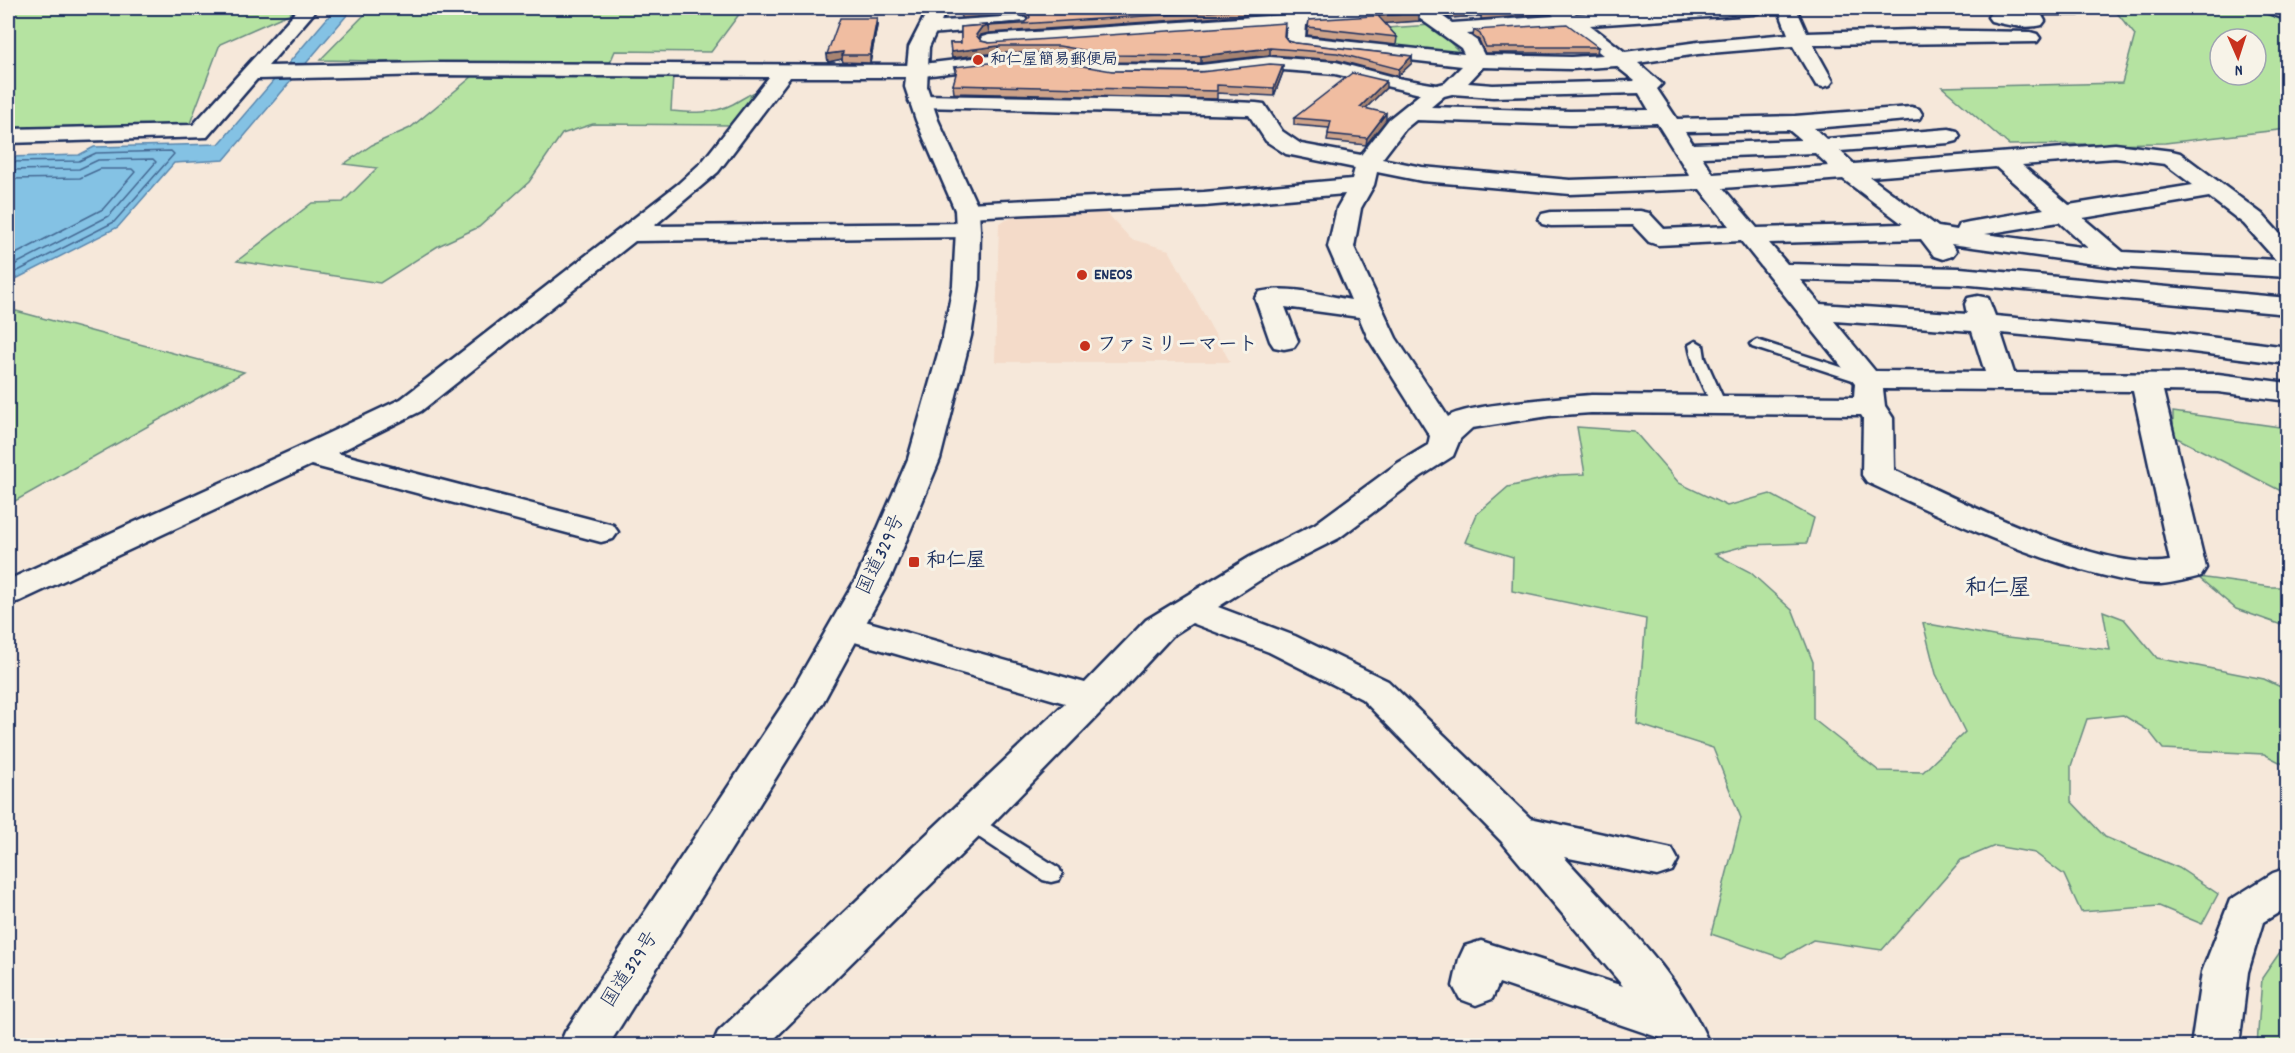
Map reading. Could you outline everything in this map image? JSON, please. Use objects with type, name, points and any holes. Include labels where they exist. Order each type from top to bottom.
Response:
[{"type":"main road","points":[[8,136],[199,132],[309,8]]},
{"type":"main road","name":"国道329号","points":[[582,1046],[803,704],[847,628],[896,527],[924,459],[957,336],[966,285],[968,220],[920,101],[915,71],[919,47],[938,8]]},
{"type":"main road","points":[[929,28],[1151,35],[1214,8]]},
{"type":"main road","points":[[919,47],[1151,35],[1293,14],[1480,8]]},
{"type":"main road","points":[[1465,46],[1564,23],[1663,18],[1753,8]]},
{"type":"main road","points":[[1692,31],[1794,23],[1997,17],[2035,21],[2030,8],[2072,10]]},
{"type":"main road","points":[[2272,8],[2288,14]]},
{"type":"main road","points":[[1419,9],[1465,46],[1574,63],[1715,56],[1794,23],[1936,35],[2030,38]]},
{"type":"main road","points":[[1293,14],[1295,41]]},
{"type":"main road","points":[[1663,18],[1692,31],[1715,56]]},
{"type":"main road","points":[[1564,23],[1624,59],[1706,182],[1812,312],[1869,393],[1878,418],[1878,475],[2060,553],[2104,565],[2149,572],[2179,572],[2189,568],[2146,382]]},
{"type":"main road","points":[[1794,23],[1823,81]]},
{"type":"main road","points":[[1151,35],[1161,70]]},
{"type":"main road","points":[[1233,47],[1295,41],[1390,56],[1465,46],[1539,42]]},
{"type":"main road","points":[[1445,436],[1382,338],[1341,247],[1360,185],[1397,124],[1445,90],[1465,46]]},
{"type":"main road","points":[[1942,56],[1983,56]]},
{"type":"main road","points":[[252,73],[432,69],[915,71],[998,61],[1059,61],[1112,70],[1201,71],[1270,63],[1336,68],[1396,84],[1445,90],[1493,91],[1624,59]]},
{"type":"main road","points":[[1790,61],[1833,59]]},
{"type":"main road","points":[[8,593],[411,405],[687,189],[710,167],[783,72]]},
{"type":"main road","points":[[920,101],[1165,105],[1256,109],[1274,136],[1360,185]]},
{"type":"main road","points":[[1411,112],[1795,123],[1911,114]]},
{"type":"main road","points":[[1795,123],[1848,171],[1929,233],[1978,302],[2002,381]]},
{"type":"main road","points":[[1686,151],[1820,146],[1949,136]]},
{"type":"main road","points":[[629,234],[968,220],[1360,185],[1422,174],[1570,187],[1706,182],[2115,151],[2172,158],[2253,219],[2288,259]]},
{"type":"main road","points":[[2000,158],[2156,292],[2218,383]]},
{"type":"main road","points":[[1551,219],[1640,218],[1658,237],[1929,233],[2214,189]]},
{"type":"main road","points":[[2253,219],[2288,220]]},
{"type":"main road","points":[[1929,233],[2116,259],[2288,269]]},
{"type":"main road","points":[[1779,272],[1960,276],[2156,292],[2288,306]]},
{"type":"main road","points":[[1284,341],[1268,298],[1295,299],[1370,311]]},
{"type":"main road","points":[[1812,312],[1984,322],[2188,342],[2288,356]]},
{"type":"main road","points":[[735,1046],[969,821],[1093,698],[1159,628],[1262,564],[1327,531],[1409,470],[1442,449],[1445,436],[1463,420],[1549,407],[1592,404],[1719,405],[2002,381],[2218,383],[2288,392]]},
{"type":"main road","points":[[308,455],[601,532]]},
{"type":"main road","points":[[1188,609],[1282,644],[1375,690],[1517,831],[1628,958],[1682,1035]]},
{"type":"main road","points":[[847,628],[1093,698]]},
{"type":"main road","points":[[1517,831],[1657,860]]},
{"type":"main road","points":[[2215,1046],[2225,972],[2245,912],[2288,885]]},
{"type":"main road","points":[[1476,986],[1482,959],[1682,1035]]},
{"type":"lane","points":[[1757,344],[1869,393]]},
{"type":"lane","points":[[1696,345],[1698,358],[1719,405]]},
{"type":"lane","points":[[969,821],[1051,873]]},
{"type":"shaded area","points":[[1105,211],[1131,239],[1169,250],[1230,362],[995,362],[999,223],[1014,217]]},
{"type":"green space","points":[[12,8],[299,8],[220,44],[189,126],[8,130],[8,11]]},
{"type":"green space","points":[[371,8],[752,8],[743,9],[711,52],[615,51],[609,65],[320,60]]},
{"type":"green space","points":[[2113,8],[2287,8],[2287,129],[2165,143],[2009,145],[1942,87],[2122,83],[2135,35]]},
{"type":"green space","points":[[1432,25],[1464,56],[1348,44],[1342,31]]},
{"type":"green space","points":[[473,76],[673,76],[671,111],[687,112],[718,110],[764,89],[732,125],[593,124],[562,134],[529,182],[479,227],[438,246],[380,283],[237,261],[312,203],[343,202],[377,168],[344,164],[372,145],[410,128]]},
{"type":"green space","points":[[16,311],[244,372],[8,505],[8,316]]},
{"type":"green space","points":[[2173,412],[2287,428],[2287,492],[2173,436]]},
{"type":"green space","points":[[1577,427],[1634,431],[1679,483],[1727,506],[1770,494],[1814,518],[1807,543],[1748,545],[1715,554],[1750,572],[1793,611],[1813,662],[1813,719],[1879,771],[1923,772],[1965,732],[1936,674],[1923,623],[1999,637],[2110,650],[2103,611],[2124,619],[2157,658],[2264,679],[2287,690],[2287,766],[2264,754],[2163,749],[2149,731],[2123,715],[2087,719],[2071,766],[2071,801],[2105,837],[2179,868],[2218,894],[2202,924],[2159,906],[2081,912],[2064,875],[2035,853],[1995,846],[1961,860],[1882,950],[1813,940],[1782,958],[1711,934],[1741,818],[1713,748],[1637,724],[1646,619],[1512,591],[1513,557],[1465,542],[1477,514],[1508,487],[1559,475],[1585,474]]},
{"type":"green space","points":[[2198,577],[2270,587],[2287,587],[2287,627],[2236,609]]},
{"type":"green space","points":[[2287,942],[2287,1045],[2257,1045],[2262,978]]},
{"type":"water","points":[[336,8],[353,8],[224,160],[174,163],[118,227],[8,283],[8,157],[79,155],[94,147],[219,144]]},
{"type":"building","points":[[960,8],[1018,8],[960,11]]},
{"type":"building","points":[[1018,8],[1269,8],[988,26],[981,28],[976,35],[981,41],[989,43],[1285,23],[1284,36],[1288,41],[1295,43],[1412,56],[1399,69],[1337,53],[1270,48],[1201,56],[1112,55],[1059,46],[998,46],[951,52],[950,43],[961,43],[961,27],[1025,22],[1030,17],[1027,10]]},
{"type":"building","points":[[1488,8],[1550,8],[1450,12]]},
{"type":"building","points":[[1419,13],[1378,16],[1397,37],[1308,27],[1309,20]]},
{"type":"building","points":[[840,18],[877,18],[870,55],[842,55],[843,52],[827,54]]},
{"type":"building","points":[[1567,24],[1598,47],[1486,47],[1480,34],[1474,30]]},
{"type":"building","points":[[998,62],[1059,62],[1112,71],[1201,72],[1270,64],[1283,65],[1274,88],[1217,85],[1217,91],[953,85],[957,70],[954,67]]},
{"type":"building","points":[[1352,73],[1386,81],[1360,107],[1386,113],[1367,138],[1328,134],[1331,121],[1294,118]]},
{"type":"place","name":"和仁屋簡易郵便局","points":[[978,60]]},
{"type":"place","name":"ENEOS","points":[[1082,275]]},
{"type":"place","name":"ファミリーマート","points":[[1085,346]]},
{"type":"place","name":"和仁屋","points":[[914,562]]},
{"type":"district","name":"和仁屋","points":[[1998,589]]}]
